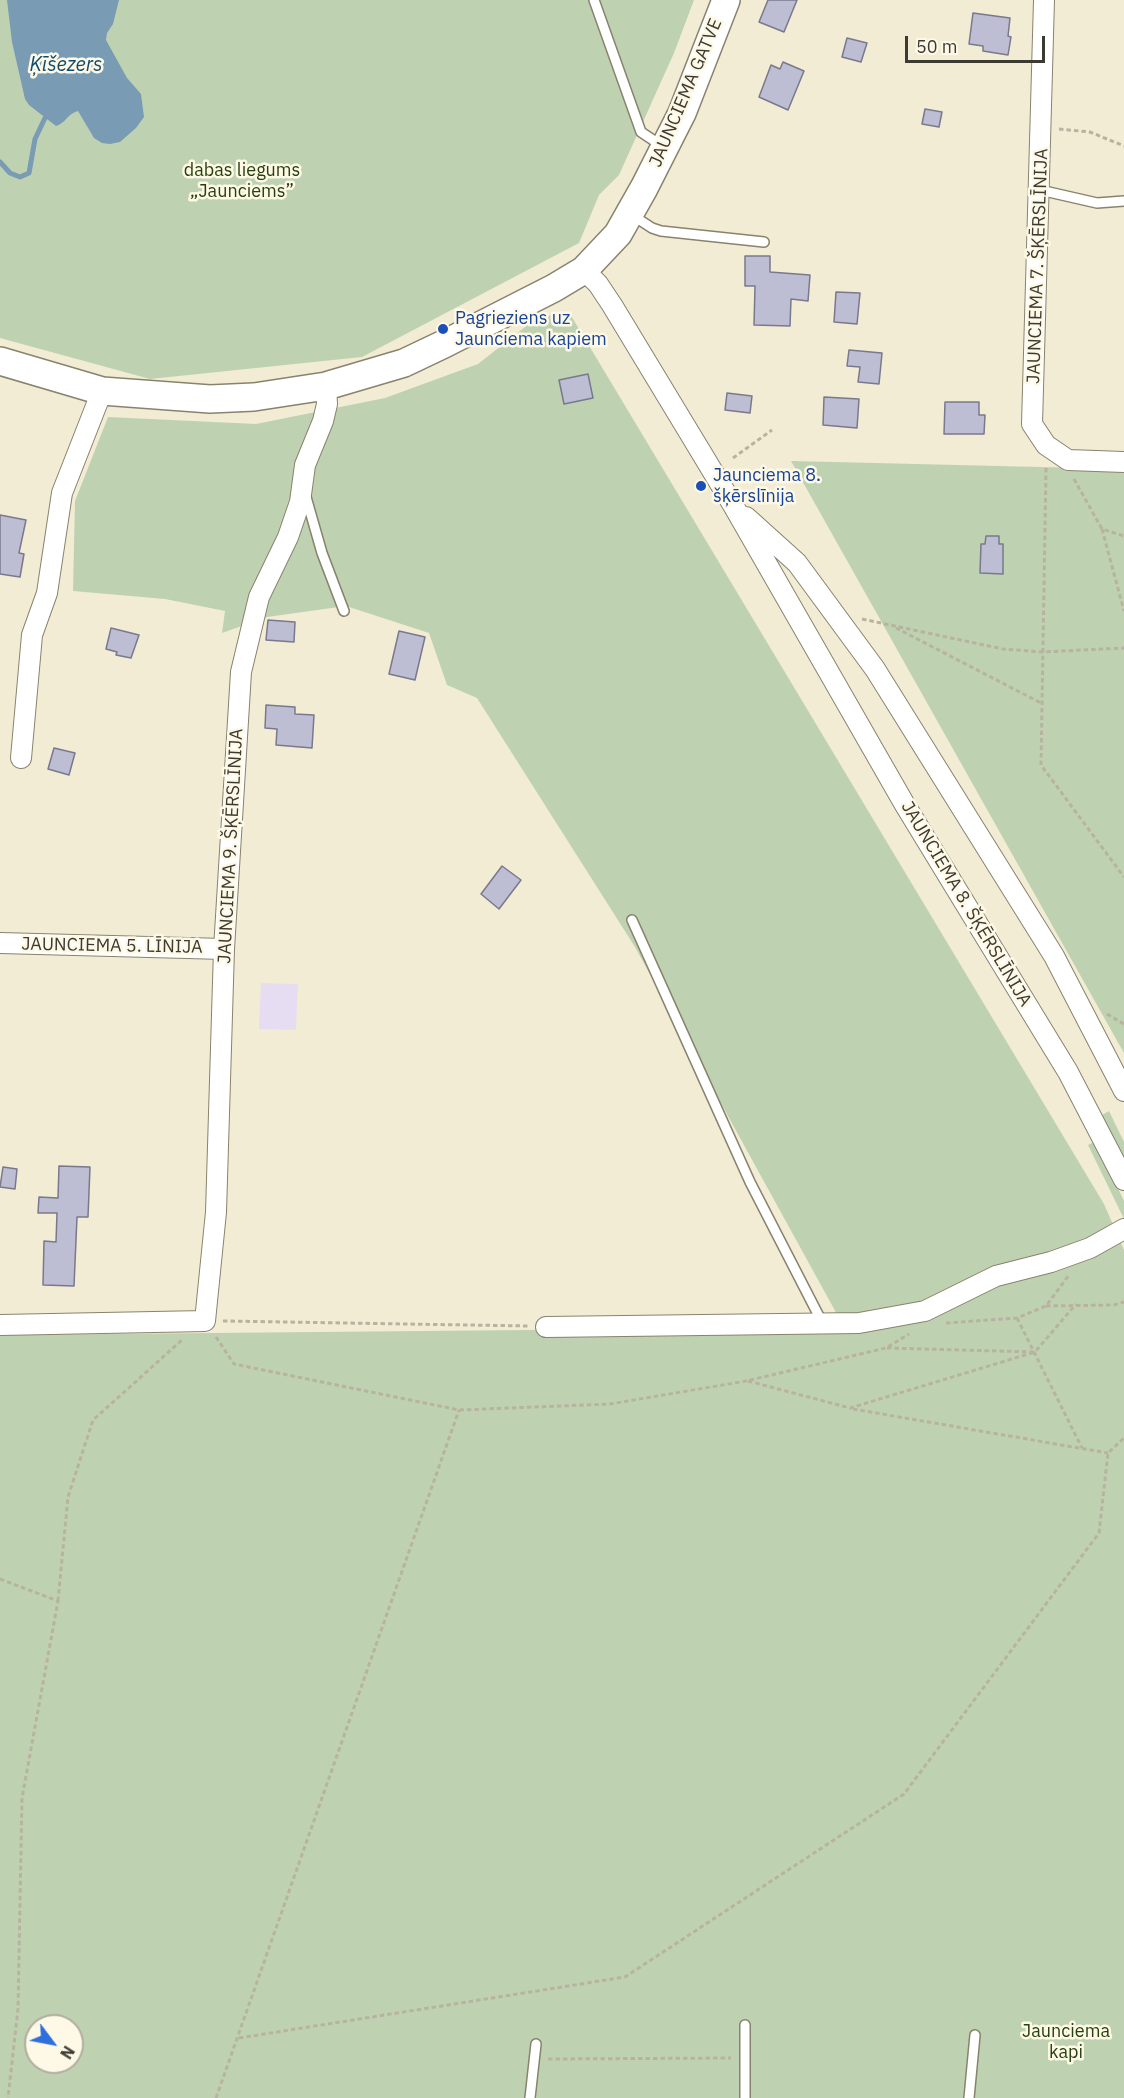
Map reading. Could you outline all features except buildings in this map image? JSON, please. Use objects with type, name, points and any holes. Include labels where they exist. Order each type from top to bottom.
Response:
[{"type":"main road","name":"JAUNCIEMA GATVE","points":[[0,364],[102,391],[210,399],[254,398],[326,386],[405,363],[585,270],[618,234],[682,113],[726,0]]},
{"type":"street","name":"JAUNCIEMA 7. ŠĶĒRSLĪNIJA","points":[[1044,0],[1032,424],[1046,446],[1068,460]]},
{"type":"street","name":"JAUNCIEMA 8. ŠĶĒRSLĪNIJA","points":[[585,270],[612,305],[732,505],[905,805],[1068,1072],[1124,1180]]},
{"type":"street","name":"JAUNCIEMA 9. ŠĶĒRSLĪNIJA","points":[[205,1321],[216,1212],[224,949],[241,672],[258,597],[288,537],[303,486],[305,465],[325,412],[326,386]]},
{"type":"street","points":[[21,759],[32,635],[47,593],[62,493],[102,391]]},
{"type":"street","points":[[1068,460],[1124,462]]},
{"type":"street","name":"JAUNCIEMA 8. ŠĶĒRSLĪNIJA","points":[[732,505],[797,563],[875,669],[1054,956],[1124,1090]]},
{"type":"street","name":"JAUNCIEMA 5. LĪNIJA","points":[[0,943],[224,949]]},
{"type":"street","points":[[546,1327],[860,1323],[925,1311],[996,1276],[1052,1262],[1090,1248],[1124,1229]]},
{"type":"street","points":[[0,1325],[205,1321]]},
{"type":"lane","points":[[594,0],[640,132],[665,147]]},
{"type":"lane","points":[[1040,190],[1097,203],[1124,201]]},
{"type":"lane","points":[[630,213],[652,228],[661,231],[764,242]]},
{"type":"lane","points":[[303,486],[322,553],[344,612]]},
{"type":"lane","points":[[632,920],[750,1182],[823,1324]]},
{"type":"lane","points":[[745,2025],[745,2098]]},
{"type":"lane","points":[[969,2098],[975,2035]]},
{"type":"lane","points":[[530,2098],[536,2044]]},
{"type":"path","points":[[1042,127],[1090,132],[1124,146]]},
{"type":"path","points":[[733,458],[772,430]]},
{"type":"path","points":[[1046,446],[1041,765],[1124,877]]},
{"type":"path","points":[[1068,460],[1076,486],[1102,529],[1124,611]]},
{"type":"path","points":[[1102,529],[1124,536]]},
{"type":"path","points":[[833,612],[1003,649],[1042,652],[1124,648]]},
{"type":"path","points":[[891,626],[1041,703]]},
{"type":"path","points":[[1046,1306],[1090,1248]]},
{"type":"path","points":[[938,1323],[1017,1318],[1046,1306],[1114,1305],[1124,1302]]},
{"type":"path","points":[[850,1408],[1035,1352],[1076,1304]]},
{"type":"path","points":[[1017,1318],[1082,1448]]},
{"type":"path","points":[[8,2098],[18,2009],[22,1798],[58,1601],[68,1497],[93,1420],[205,1321],[546,1327]]},
{"type":"path","points":[[205,1321],[234,1364],[459,1410],[610,1404],[746,1381],[886,1348],[1035,1352]]},
{"type":"path","points":[[886,1348],[916,1330]]},
{"type":"path","points":[[746,1381],[850,1408],[1108,1453]]},
{"type":"path","points":[[216,2098],[459,1410]]},
{"type":"path","points":[[239,2038],[625,1977],[904,1794],[1100,1533],[1108,1453],[1124,1438]]},
{"type":"path","points":[[0,1579],[58,1601]]},
{"type":"path","points":[[535,2059],[745,2057]]},
{"type":"shaded area","points":[[261,983],[298,984],[296,1030],[259,1029]]},
{"type":"green space","name":"dabas liegums „Jaunciems”","points":[[0,0],[694,0],[674,53],[619,175],[599,195],[579,243],[362,357],[150,379],[0,338]]},
{"type":"green space","name":"Jaunciema kapi","points":[[570,314],[1104,1204],[1124,1250],[1124,2098],[0,2098],[0,1335],[844,1327],[635,947],[477,698],[447,685],[429,633],[346,606],[267,617],[222,633],[225,611],[165,599],[73,591],[75,501],[108,417],[256,424],[385,398],[478,364],[539,316]]},
{"type":"green space","points":[[791,461],[1124,469],[1124,1053]]},
{"type":"green space","points":[[1109,1111],[1124,1142],[1124,1158],[1102,1115]]},
{"type":"green space","points":[[1096,1141],[1124,1201],[1124,1219],[1088,1145]]},
{"type":"water","name":"Ķīšezers","points":[[7,0],[119,0],[106,40],[127,78],[141,94],[144,117],[136,128],[120,142],[102,143],[94,138],[78,111],[56,126],[29,105],[25,99],[12,42]]},
{"type":"waterway","points":[[0,162],[10,173],[20,177],[29,173],[35,139],[45,118]]},
{"type":"place","name":"Pagrieziens uz Jaunciema kapiem","points":[[443,329]]},
{"type":"place","name":"Jaunciema 8. šķērslīnija","points":[[701,486]]}]
